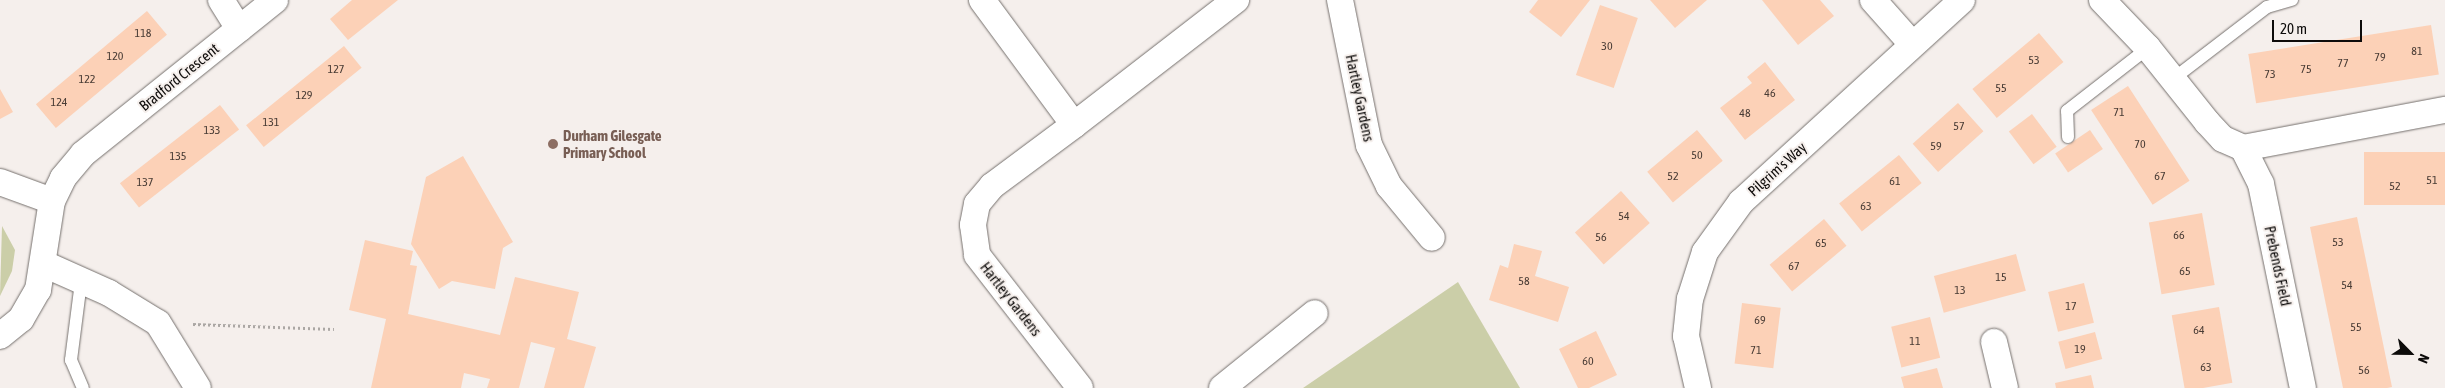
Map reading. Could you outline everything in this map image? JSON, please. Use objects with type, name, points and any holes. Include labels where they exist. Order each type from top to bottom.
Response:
[{"type":"street","points":[[221,0],[239,29]]},
{"type":"street","name":"Bradford Crescent","points":[[0,336],[21,319],[38,290],[44,264],[52,202],[63,178],[83,154],[276,0]]},
{"type":"street","points":[[982,0],[1074,124]]},
{"type":"street","name":"Hartley Gardens","points":[[1080,388],[977,255],[973,225],[977,204],[992,186],[1236,0]]},
{"type":"street","name":"Hartley Gardens","points":[[1340,0],[1369,145],[1389,186],[1432,238]]},
{"type":"street","points":[[1873,0],[1912,44]]},
{"type":"street","name":"Pilgrim's Way","points":[[1698,388],[1686,336],[1690,299],[1705,252],[1741,202],[1962,0]]},
{"type":"street","points":[[2102,0],[2148,48],[2223,139],[2243,148],[2445,110]]},
{"type":"street","name":"Prebends Field","points":[[2243,148],[2261,184],[2303,388]]},
{"type":"street","points":[[0,182],[52,202]]},
{"type":"street","points":[[44,264],[109,293],[158,323],[198,388]]},
{"type":"street","points":[[1222,388],[1315,313]]},
{"type":"street","points":[[1994,342],[2005,388]]},
{"type":"lane","points":[[2173,79],[2267,7],[2292,0]]},
{"type":"lane","points":[[2068,137],[2067,111],[2148,48]]},
{"type":"lane","points":[[81,282],[71,360],[83,388]]},
{"type":"path","points":[[158,323],[334,329]]},
{"type":"green space","points":[[2,226],[15,250],[12,271],[0,296]]},
{"type":"green space","points":[[1458,282],[1520,388],[1303,388]]},
{"type":"building","points":[[352,0],[398,0],[348,40],[330,19]]},
{"type":"building","points":[[1538,0],[1590,0],[1561,37],[1529,12]]},
{"type":"building","points":[[1650,0],[1707,0],[1675,28]]},
{"type":"building","points":[[1762,0],[1820,0],[1834,16],[1798,45]]},
{"type":"building","points":[[1600,5],[1638,18],[1614,88],[1576,75]]},
{"type":"building","points":[[147,11],[167,35],[56,128],[36,104]]},
{"type":"building","points":[[2431,25],[2439,74],[2256,103],[2248,54]]},
{"type":"building","points":[[2039,33],[2063,62],[1997,118],[1972,89]]},
{"type":"building","points":[[344,46],[362,68],[264,147],[246,125]]},
{"type":"building","points":[[1765,62],[1795,100],[1745,140],[1720,108],[1752,83],[1747,77]]},
{"type":"building","points":[[2128,86],[2190,181],[2153,205],[2091,110]]},
{"type":"building","points":[[0,89],[13,112],[0,119]]},
{"type":"building","points":[[1958,103],[1983,131],[1938,172],[1913,144]]},
{"type":"building","points":[[220,105],[239,129],[139,208],[120,183]]},
{"type":"building","points":[[2032,114],[2057,147],[2034,164],[2009,131]]},
{"type":"building","points":[[1697,130],[1723,161],[1673,202],[1647,172]]},
{"type":"building","points":[[2090,130],[2103,149],[2068,173],[2055,153]]},
{"type":"building","points":[[2364,152],[2445,152],[2445,205],[2364,205]]},
{"type":"building","points":[[1899,155],[1922,183],[1862,231],[1839,203]]},
{"type":"building","points":[[463,156],[513,242],[503,248],[495,289],[452,281],[439,289],[411,244],[426,177]]},
{"type":"building","points":[[1621,191],[1650,223],[1604,264],[1575,232]]},
{"type":"building","points":[[2202,213],[2215,285],[2161,294],[2149,222]]},
{"type":"building","points":[[2357,217],[2392,387],[2387,388],[2343,388],[2310,227]]},
{"type":"building","points":[[1824,219],[1846,246],[1792,291],[1770,265]]},
{"type":"building","points":[[365,240],[413,251],[410,265],[417,266],[408,314],[500,335],[515,277],[579,292],[567,339],[596,347],[584,388],[544,388],[555,348],[531,342],[519,388],[487,388],[490,379],[464,373],[461,388],[371,388],[386,319],[349,310]]},
{"type":"building","points":[[1514,244],[1542,251],[1535,276],[1569,287],[1558,322],[1489,300],[1500,265],[1508,268]]},
{"type":"building","points":[[2016,254],[2026,291],[1944,313],[1934,276]]},
{"type":"building","points":[[2084,283],[2094,323],[2058,332],[2048,292]]},
{"type":"building","points":[[1742,303],[1781,308],[1773,368],[1735,364]]},
{"type":"building","points":[[2219,307],[2232,383],[2203,388],[2185,388],[2172,315]]},
{"type":"building","points":[[1930,317],[1940,358],[1901,367],[1891,327]]},
{"type":"building","points":[[1596,331],[1617,375],[1589,388],[1578,388],[1559,349]]},
{"type":"building","points":[[2095,332],[2102,359],[2066,369],[2058,342]]},
{"type":"building","points":[[1937,368],[1943,388],[1904,388],[1901,377]]},
{"type":"building","points":[[2091,375],[2094,388],[2056,388],[2055,383]]},
{"type":"place","name":"Durham Gilesgate Primary School","points":[[553,144]]}]
